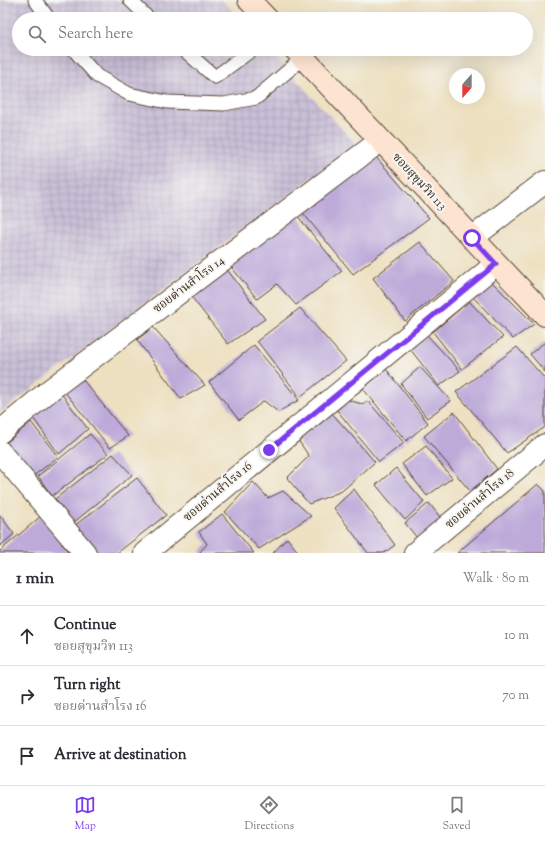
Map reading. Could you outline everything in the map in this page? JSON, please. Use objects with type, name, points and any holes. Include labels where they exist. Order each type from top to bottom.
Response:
[{"type":"main road","points":[[249,0],[260,12]]},
{"type":"main road","name":"ซอยสุขุมวิท 113","points":[[301,56],[545,315]]},
{"type":"street","name":"ซอยด่านสำโรง 14","points":[[0,432],[50,390],[380,141]]},
{"type":"street","points":[[472,238],[545,182]]},
{"type":"street","name":"ซอยด่านสำโรง 16","points":[[145,553],[496,264]]},
{"type":"street","name":"ซอยด่านสำโรง 18","points":[[415,553],[545,445]]},
{"type":"street","points":[[0,452],[85,553]]},
{"type":"lane","points":[[35,0],[44,12]]},
{"type":"lane","points":[[130,0],[142,12]]},
{"type":"lane","points":[[79,56],[97,76],[129,94],[167,102],[224,104],[256,98],[297,56]]},
{"type":"lane","points":[[191,56],[215,77],[244,56]]},
{"type":"shaded area","points":[[0,0],[222,0],[233,12],[12,12],[12,56],[274,56],[356,144],[0,413]]},
{"type":"building","points":[[375,156],[429,218],[353,274],[303,213]]},
{"type":"building","points":[[296,214],[342,271],[296,305],[277,284],[257,299],[229,264]]},
{"type":"building","points":[[420,242],[454,281],[405,321],[373,278]]},
{"type":"building","points":[[225,267],[265,319],[228,344],[190,295]]},
{"type":"building","points":[[490,280],[534,324],[513,339],[471,295]]},
{"type":"building","points":[[469,301],[503,337],[462,369],[433,332]]},
{"type":"building","points":[[300,308],[346,361],[300,397],[257,341]]},
{"type":"building","points":[[153,327],[205,385],[181,399],[137,340]]},
{"type":"building","points":[[427,335],[460,371],[439,386],[410,349]]},
{"type":"building","points":[[545,342],[545,372],[530,354]]},
{"type":"building","points":[[254,345],[299,400],[278,412],[264,401],[239,420],[209,382]]},
{"type":"building","points":[[517,347],[545,379],[545,427],[507,453],[456,392]]},
{"type":"building","points":[[383,365],[428,423],[406,441],[360,385]]},
{"type":"building","points":[[420,367],[451,401],[427,418],[401,384]]},
{"type":"building","points":[[80,376],[128,436],[110,448],[64,391]]},
{"type":"building","points":[[60,392],[88,429],[59,454],[33,418]]},
{"type":"building","points":[[348,400],[362,404],[368,401],[404,443],[379,462],[336,409]]},
{"type":"building","points":[[330,411],[375,462],[342,491],[309,504],[287,478],[309,456],[298,440]]},
{"type":"building","points":[[454,412],[497,469],[470,491],[424,436]]},
{"type":"building","points":[[31,422],[58,457],[32,477],[6,443]]},
{"type":"building","points":[[90,434],[108,454],[52,496],[38,476]]},
{"type":"building","points":[[426,446],[452,478],[427,496],[402,464]]},
{"type":"building","points":[[113,454],[132,475],[73,523],[55,499]]},
{"type":"building","points":[[396,468],[424,502],[405,520],[376,485]]},
{"type":"building","points":[[137,478],[166,515],[117,553],[96,553],[74,526]]},
{"type":"building","points":[[253,482],[268,498],[283,491],[311,516],[259,549],[225,512]]},
{"type":"building","points":[[538,484],[545,491],[545,553],[457,553]]},
{"type":"building","points":[[354,489],[395,545],[384,553],[368,553],[334,508]]},
{"type":"building","points":[[429,503],[443,521],[418,539],[405,523]]},
{"type":"building","points":[[222,514],[254,553],[199,553],[207,544],[199,532]]},
{"type":"building","points":[[0,515],[14,534],[0,546]]},
{"type":"building","points":[[41,516],[69,553],[0,553],[0,551]]},
{"type":"building","points":[[287,538],[299,553],[273,553]]},
{"type":"route","points":[[269,450],[496,264],[472,238]]}]
